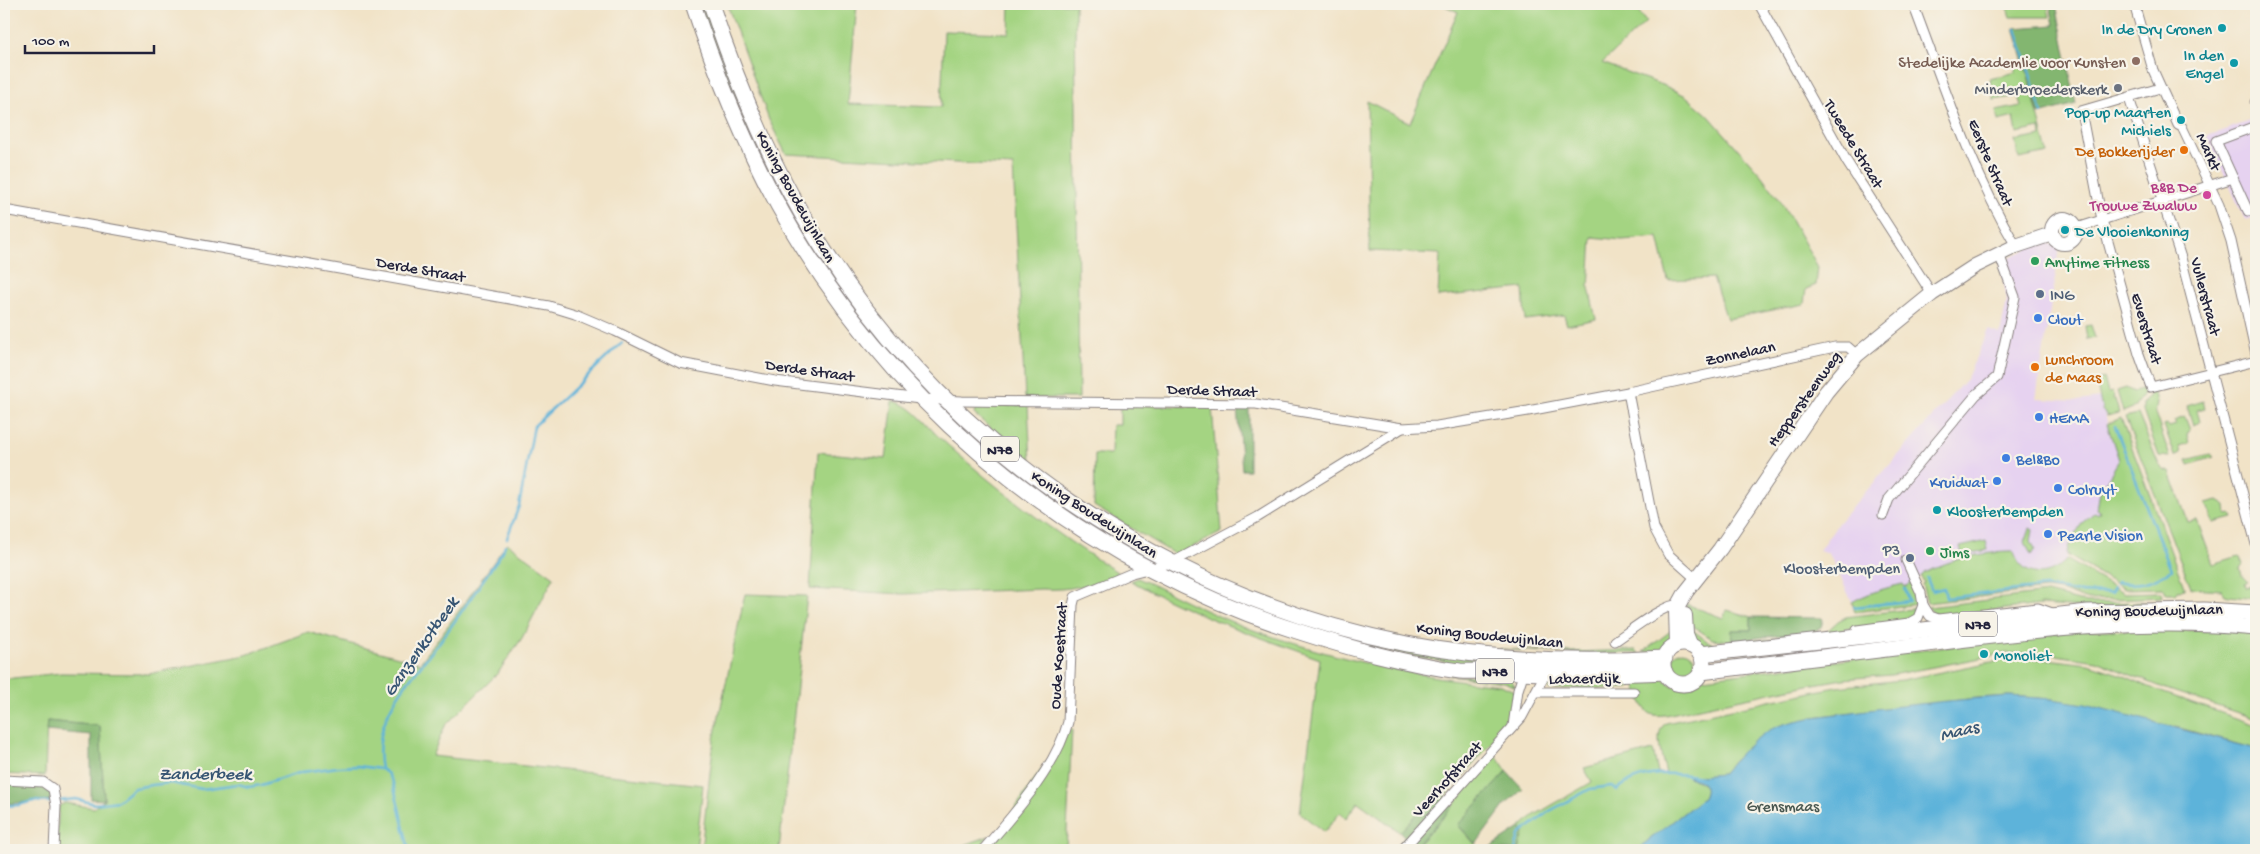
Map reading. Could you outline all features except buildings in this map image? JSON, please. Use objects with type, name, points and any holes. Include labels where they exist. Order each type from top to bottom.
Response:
[{"type":"main road","name":"Koning Boudewijnlaan","points":[[693,4],[737,122],[764,178],[794,232],[833,292],[862,331],[920,398],[967,442],[1018,485],[1093,537],[1149,570],[1211,600],[1264,621],[1348,647],[1464,671],[1545,674],[1665,665]]},
{"type":"main road","name":"Koning Boudewijnlaan","points":[[711,4],[752,115],[775,165],[817,239],[876,322],[905,357],[946,400],[1018,464],[1062,497],[1122,536],[1171,563],[1254,600],[1351,631],[1449,650],[1530,658],[1665,665]]},
{"type":"main road","name":"Koning Boudewijnlaan","points":[[1689,648],[1825,641],[2050,613],[2124,610],[2256,613]]},
{"type":"main road","name":"Koning Boudewijnlaan","points":[[1701,672],[2042,630],[2130,624],[2205,624],[2256,628]]},
{"type":"main road","points":[[1665,665],[1667,652],[1689,648],[1703,666],[1701,672]]},
{"type":"main road","name":"N78","points":[[1665,665],[1673,681],[1683,684],[1694,681],[1701,672]]},
{"type":"street","name":"Tweede Straat","points":[[1759,4],[1847,162],[1932,294]]},
{"type":"street","name":"Eerste Straat","points":[[1913,4],[1979,176],[2016,246]]},
{"type":"street","name":"Markt","points":[[2134,4],[2160,88],[2178,125],[2182,127],[2210,187],[2231,241],[2256,354]]},
{"type":"street","points":[[2129,98],[2160,88]]},
{"type":"street","name":"Vullerstraat","points":[[2129,98],[2182,258],[2256,544]]},
{"type":"street","name":"Everstraat","points":[[2129,98],[2081,111],[2102,220],[2139,354],[2151,387],[2212,370]]},
{"type":"street","name":"Markt","points":[[2256,126],[2216,141],[2248,211],[2256,209]]},
{"type":"street","name":"Markt","points":[[2210,187],[2233,178]]},
{"type":"street","points":[[2077,228],[2210,187]]},
{"type":"street","name":"Derde Straat","points":[[4,210],[549,306],[615,330],[680,363],[774,381],[920,398],[946,400],[1256,404],[1402,428],[1464,422],[1628,392]]},
{"type":"street","name":"Heppersteenweg","points":[[1681,604],[1686,592],[1720,549],[1826,392],[1857,355],[1932,294],[1975,266],[2016,246],[2052,234],[2053,225],[2060,219],[2070,220],[2077,228]]},
{"type":"street","points":[[1883,515],[1889,499],[1985,385],[1998,377],[2015,300],[2014,290],[1999,254]]},
{"type":"street","name":"Zonnelaan","points":[[1628,392],[1835,347],[1848,347],[1857,355]]},
{"type":"street","points":[[2212,370],[2256,361]]},
{"type":"street","points":[[1628,392],[1654,528],[1668,554],[1696,579]]},
{"type":"street","name":"Oude Koestraat","points":[[983,850],[1006,823],[1040,777],[1065,735],[1068,722],[1075,597],[1132,573],[1171,563],[1258,517],[1402,428]]},
{"type":"street","points":[[1906,560],[1921,593],[1923,606],[1930,616],[1938,619]]},
{"type":"street","points":[[1615,641],[1664,608],[1673,604],[1681,604],[1684,612],[1689,648]]},
{"type":"street","points":[[1909,623],[1918,618],[1923,606]]},
{"type":"street","points":[[1825,641],[1832,635],[1843,631],[2038,608],[2050,613],[2048,623],[2042,630]]},
{"type":"street","points":[[1513,726],[1523,673],[1530,658]]},
{"type":"street","name":"Veerhofstraat","points":[[1402,850],[1522,717],[1545,674]]},
{"type":"street","name":"Labaerdijk","points":[[1536,692],[1634,692]]},
{"type":"street","points":[[4,780],[43,782],[53,789],[56,801],[54,850]]},
{"type":"shaded area","points":[[2256,119],[2256,217],[2245,220],[2207,136]]},
{"type":"shaded area","points":[[2048,239],[2050,244],[2060,246],[2036,399],[2079,401],[2100,398],[2119,460],[2100,492],[2098,505],[2100,511],[2082,523],[2068,547],[2066,559],[2057,569],[2049,573],[2039,574],[2026,570],[2019,564],[2014,552],[1991,553],[1957,560],[1925,573],[1905,587],[1864,596],[1852,602],[1829,553],[1819,550],[1838,523],[1967,378],[1988,330],[2000,334],[2007,300],[2000,262]]},
{"type":"green space","points":[[698,4],[706,4],[775,172],[927,389],[926,391],[884,351],[810,251],[748,133]]},
{"type":"green space","points":[[727,4],[857,4],[848,104],[941,107],[944,31],[1009,33],[1010,4],[1075,4],[1079,398],[1025,398],[1013,166],[786,154],[769,120]]},
{"type":"green space","points":[[1441,4],[1634,4],[1646,22],[1602,63],[1665,86],[1686,96],[1708,115],[1761,175],[1780,200],[1818,267],[1816,285],[1806,289],[1804,304],[1727,319],[1713,278],[1668,280],[1658,237],[1622,240],[1592,237],[1589,288],[1596,319],[1567,325],[1564,315],[1525,320],[1523,288],[1438,297],[1440,254],[1370,251],[1367,101],[1410,123],[1458,12]]},
{"type":"green space","points":[[2006,4],[2047,4],[2050,17],[2010,17]]},
{"type":"green space","points":[[2050,4],[2056,4],[2076,104],[2039,114],[2014,28],[2054,25]]},
{"type":"green space","points":[[2025,65],[2048,153],[2019,159],[2015,141],[2041,136],[2040,128],[2017,133],[2014,117],[1998,121],[1996,111],[2021,106],[2018,96],[1994,100],[1990,79],[2016,72],[2015,68]]},
{"type":"green space","points":[[2091,325],[2095,338],[2087,340],[2085,326]]},
{"type":"green space","points":[[2104,378],[2108,393],[2112,392],[2114,397],[2112,399],[2115,399],[2119,413],[2107,416],[2102,410],[2096,380]]},
{"type":"green space","points":[[2126,388],[2134,392],[2146,389],[2135,407],[2123,412],[2117,391]]},
{"type":"green space","points":[[2152,392],[2155,394],[2157,402],[2155,413],[2170,457],[2159,456],[2143,411],[2143,404]]},
{"type":"green space","points":[[893,401],[913,411],[982,475],[1048,526],[1117,572],[1116,577],[1061,589],[903,594],[810,589],[818,452],[886,459]]},
{"type":"green space","points":[[2203,401],[2205,408],[2197,410],[2200,422],[2193,425],[2187,406]]},
{"type":"green space","points":[[1028,405],[1031,463],[974,414],[975,410],[981,407]]},
{"type":"green space","points":[[1120,405],[1212,407],[1222,532],[1176,555],[1094,506],[1095,454],[1111,454],[1112,425],[1120,425]]},
{"type":"green space","points":[[944,406],[1151,561],[1146,563],[1002,467],[941,408]]},
{"type":"green space","points":[[1237,407],[1249,408],[1249,470],[1242,470]]},
{"type":"green space","points":[[2138,414],[2159,465],[2164,470],[2170,472],[2188,522],[2197,520],[2213,564],[2239,556],[2243,564],[2240,568],[2242,576],[2248,582],[2245,583],[2246,587],[2255,586],[2256,599],[2225,595],[2222,590],[2191,588],[2125,417]]},
{"type":"green space","points":[[2185,417],[2190,430],[2187,435],[2189,443],[2179,446],[2181,453],[2175,456],[2164,425],[2167,424],[2169,427],[2176,425],[2174,421]]},
{"type":"green space","points":[[2121,418],[2184,587],[2184,589],[2178,590],[2176,593],[2165,593],[2163,588],[2125,589],[2067,555],[2068,547],[2082,523],[2095,512],[2098,514],[2100,511],[2097,509],[2100,492],[2119,460],[2107,424]]},
{"type":"green space","points":[[2210,454],[2214,457],[2189,465],[2187,460]]},
{"type":"green space","points":[[2218,500],[2226,505],[2227,515],[2231,514],[2233,518],[2214,523],[2206,503]]},
{"type":"green space","points":[[2030,528],[2033,530],[2031,541],[2035,549],[2031,555],[2025,542]]},
{"type":"green space","points":[[1986,541],[1988,550],[1962,555],[1960,547]]},
{"type":"green space","points":[[507,543],[554,577],[522,638],[498,673],[445,726],[432,756],[703,785],[696,850],[56,850],[59,806],[65,803],[94,808],[104,800],[100,726],[47,721],[45,776],[4,774],[4,679],[61,673],[148,674],[246,655],[308,632],[420,663]]},
{"type":"green space","points":[[2014,552],[2017,561],[2023,567],[2037,574],[2052,571],[2066,559],[2124,593],[2161,592],[2162,597],[2089,600],[2060,591],[2046,589],[1927,603],[1921,576],[1925,573],[1946,563],[1968,557]]},
{"type":"green space","points":[[1172,568],[1209,586],[1467,657],[1519,669],[1452,663],[1381,650],[1237,606],[1169,570]]},
{"type":"green space","points":[[1138,578],[1231,622],[1307,648],[1403,671],[1501,685],[1514,691],[1507,721],[1478,759],[1474,756],[1400,832],[1358,802],[1346,818],[1340,813],[1324,832],[1300,813],[1320,659],[1224,624],[1177,604],[1131,581]]},
{"type":"green space","points":[[1910,583],[1916,591],[1918,604],[1855,612],[1852,602],[1877,591],[1903,584],[1905,587]]},
{"type":"green space","points":[[2047,593],[2087,603],[2181,602],[2227,604],[2083,608],[2041,605],[1944,616],[1934,614],[1928,607]]},
{"type":"green space","points":[[745,594],[807,596],[779,850],[701,850],[714,739]]},
{"type":"green space","points":[[1686,604],[1723,618],[1727,610],[1751,617],[1751,630],[1732,630],[1732,641],[1712,639],[1690,624],[1687,617]]},
{"type":"green space","points":[[1918,608],[1914,617],[1907,621],[1844,629],[1824,634],[1838,621],[1846,617]]},
{"type":"green space","points":[[1751,617],[1822,618],[1823,620],[1821,627],[1815,631],[1732,641],[1732,630],[1751,630]]},
{"type":"green space","points":[[1690,628],[1707,641],[1716,645],[1824,634],[1704,649],[1695,643]]},
{"type":"green space","points":[[1672,630],[1671,642],[1661,651],[1643,652]]},
{"type":"green space","points":[[2082,630],[2256,631],[2256,719],[2169,690],[2096,661],[2049,654],[2007,653],[1891,675],[1843,679],[1666,715],[1654,715],[1646,710],[1640,699],[1635,681],[1635,676],[1663,679],[1673,686],[1685,688],[1694,685],[1703,678]]},
{"type":"green space","points":[[1500,649],[1570,652],[1636,650],[1639,653],[1581,654]]},
{"type":"green space","points":[[1683,651],[1692,654],[1695,663],[1692,672],[1683,675],[1674,672],[1671,663],[1674,654]]},
{"type":"green space","points":[[2006,659],[2047,659],[2088,664],[2122,675],[2161,692],[2256,725],[2256,749],[2176,727],[2052,699],[2009,696],[1977,698],[1812,717],[1798,722],[1733,761],[1723,774],[1690,777],[1704,785],[1706,789],[1703,798],[1636,850],[1519,850],[1524,833],[1520,828],[1533,816],[1592,782],[1584,768],[1653,750],[1658,773],[1666,774],[1659,740],[1662,727],[1666,723],[1836,687],[1902,680]]},
{"type":"green space","points":[[1449,675],[1509,677],[1516,687],[1505,682]]},
{"type":"green space","points":[[1630,677],[1631,685],[1629,688],[1549,689],[1547,684],[1549,680]]},
{"type":"green space","points":[[47,721],[100,726],[104,800],[91,799],[91,735],[46,731]]},
{"type":"green space","points":[[1069,729],[1072,730],[1066,850],[1002,850],[992,842]]},
{"type":"green space","points":[[1474,755],[1478,759],[1444,798],[1453,807],[1412,850],[1392,850],[1405,837],[1400,832]]},
{"type":"green space","points":[[1496,755],[1507,771],[1458,825],[1480,850],[1412,850],[1436,826]]},
{"type":"green space","points":[[1507,771],[1523,789],[1505,805],[1476,844],[1458,825]]},
{"type":"green space","points":[[4,784],[33,784],[45,789],[53,800],[4,804]]},
{"type":"green space","points":[[1520,828],[1524,833],[1519,850],[1487,850]]},
{"type":"green space","points":[[989,836],[977,850],[951,850]]},
{"type":"green space","points":[[2027,846],[2089,847],[2104,850],[2007,850]]},
{"type":"water","name":"Maas","points":[[2009,696],[2052,699],[2085,704],[2256,749],[2256,850],[2104,850],[2079,846],[2053,845],[2027,846],[2002,850],[1636,850],[1703,798],[1705,789],[1703,783],[1688,777],[1723,774],[1756,739],[1781,725],[1802,719],[1835,714]]},
{"type":"waterway","points":[[2016,29],[2042,113]]},
{"type":"waterway","name":"Ganzenkotbeek","points":[[507,538],[519,506],[534,426],[622,343]]},
{"type":"waterway","points":[[2115,426],[2171,570],[2146,582],[2132,584],[2117,582],[2116,584]]},
{"type":"waterway","name":"Ganzenkotbeek","points":[[381,769],[379,749],[382,731],[397,697],[459,615],[503,551],[505,545]]},
{"type":"waterway","points":[[1927,578],[1932,591],[1944,588],[1946,598],[2045,587],[2074,592],[2111,593],[2114,587]]},
{"type":"waterway","points":[[1854,607],[1909,601],[1905,589]]},
{"type":"waterway","name":"Zanderbeek","points":[[4,806],[19,805],[33,801],[49,802],[76,799],[95,804],[118,801],[134,788],[171,783],[202,789],[238,784],[249,787],[302,772],[358,766],[381,769],[387,773],[393,783],[409,850]]},
{"type":"waterway","name":"Zanderbeek","points":[[1515,850],[1519,835],[1548,812],[1590,789],[1611,786],[1617,790],[1635,779],[1657,774],[1701,777]]},
{"type":"place","name":"In de Dry Cronen","points":[[2222,28]]},
{"type":"place","name":"Stedelijke Academlie voor Kunsten","points":[[2136,61]]},
{"type":"place","name":"In den Engel","points":[[2234,63]]},
{"type":"place","name":"Minderbroederskerk","points":[[2118,88]]},
{"type":"place","name":"Pop-up Maarten Michiels","points":[[2181,120]]},
{"type":"place","name":"De Bokkerijder","points":[[2184,150]]},
{"type":"place","name":"B&B De Trouwe Zwaluw","points":[[2207,195]]},
{"type":"place","name":"De Vlooienkoning","points":[[2065,230]]},
{"type":"place","name":"Anytime Fitness","points":[[2035,261]]},
{"type":"place","name":"ING","points":[[2040,294]]},
{"type":"place","name":"Clout","points":[[2038,318]]},
{"type":"place","name":"Lunchroom de Maas","points":[[2035,367]]},
{"type":"place","name":"HEMA","points":[[2039,417]]},
{"type":"place","name":"Bel&Bo","points":[[2006,458]]},
{"type":"place","name":"Kruidvat","points":[[1997,481]]},
{"type":"place","name":"Colruyt","points":[[2058,488]]},
{"type":"place","name":"Kloosterbempden","points":[[1937,510]]},
{"type":"place","name":"Pearle Vision","points":[[2048,534]]},
{"type":"place","name":"Jims","points":[[1930,551]]},
{"type":"place","name":"P3 Kloosterbempden","points":[[1910,558]]},
{"type":"place","name":"Monoliet","points":[[1984,654]]},
{"type":"park label","name":"Grensmaas","points":[[1783,805]]}]
